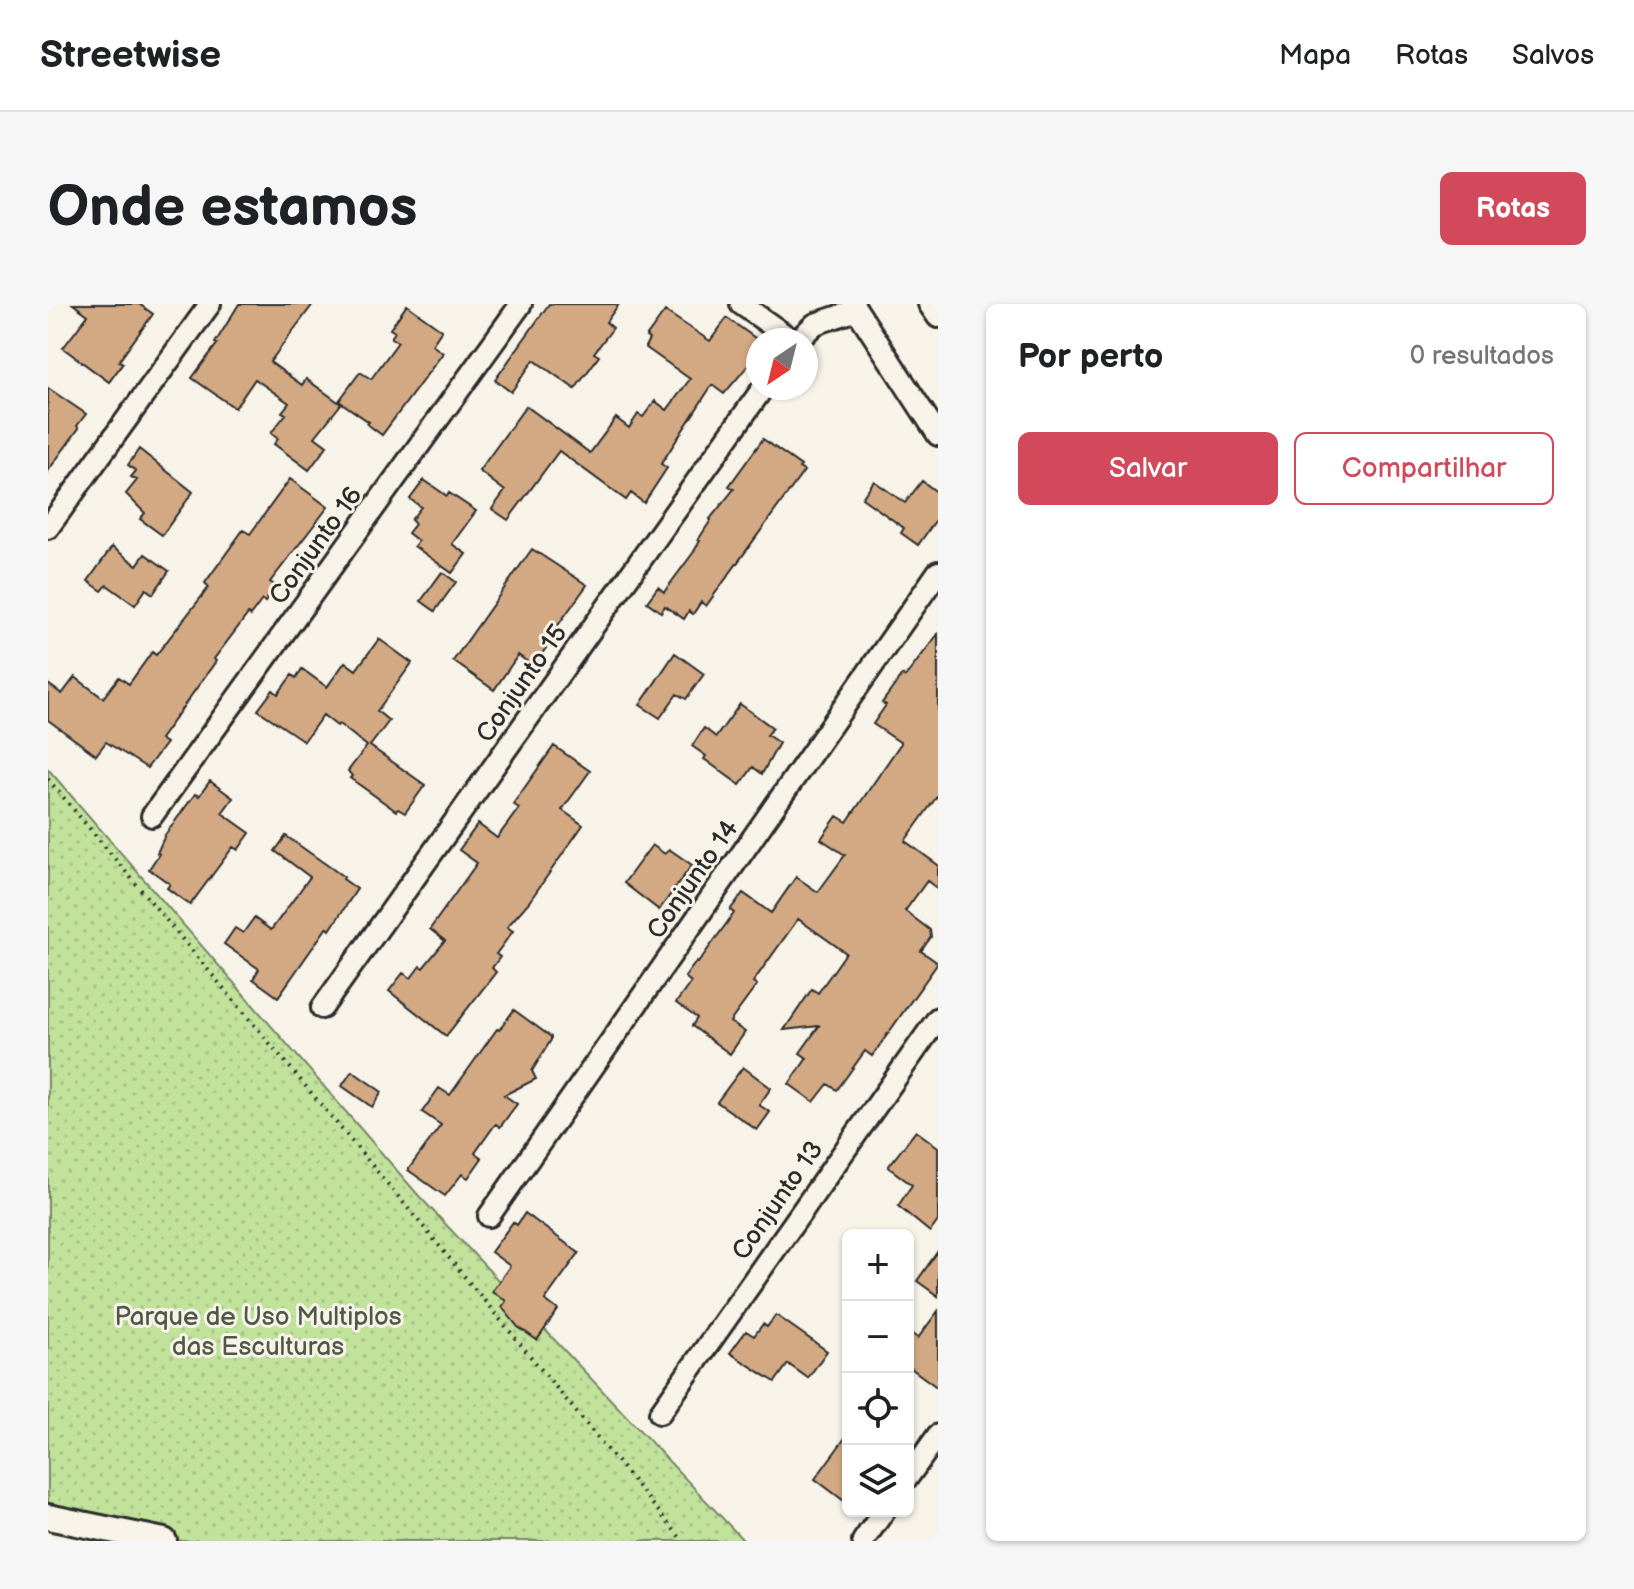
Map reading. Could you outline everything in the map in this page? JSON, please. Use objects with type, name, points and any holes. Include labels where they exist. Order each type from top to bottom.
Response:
[{"type":"street","points":[[48,528],[210,304]]},
{"type":"street","name":"Conjunto 16","points":[[152,816],[521,304]]},
{"type":"street","points":[[741,304],[777,328]]},
{"type":"street","points":[[929,304],[938,317]]},
{"type":"street","points":[[810,328],[855,307],[938,435]]},
{"type":"street","name":"Conjunto 15","points":[[322,1008],[754,400]]},
{"type":"street","name":"Conjunto 14","points":[[489,1216],[938,572]]},
{"type":"street","name":"Conjunto 13","points":[[660,1413],[938,1018]]},
{"type":"street","points":[[914,1469],[938,1435]]},
{"type":"street","points":[[48,1517],[164,1541]]},
{"type":"street","points":[[863,1541],[880,1517]]},
{"type":"path","points":[[48,779],[683,1541]]},
{"type":"green space","name":"Parque de Uso Multiplos das Esculturas","points":[[48,769],[419,1196],[744,1541],[148,1541],[48,1520]]},
{"type":"building","points":[[73,304],[139,304],[153,314],[119,361],[123,363],[109,382],[63,348],[88,315]]},
{"type":"building","points":[[239,304],[313,304],[270,362],[302,385],[306,379],[341,404],[315,437],[327,446],[309,470],[274,444],[278,439],[271,433],[286,414],[282,412],[289,403],[255,379],[235,408],[192,378],[217,344]]},
{"type":"building","points":[[549,304],[619,304],[606,322],[613,328],[594,353],[599,356],[575,389],[534,360],[511,392],[495,380]]},
{"type":"building","points":[[407,305],[442,330],[432,345],[443,353],[382,435],[339,401],[360,372],[371,379],[398,342],[391,338],[395,332],[390,329]]},
{"type":"building","points":[[665,311],[710,341],[727,318],[746,331],[746,368],[724,394],[712,385],[661,464],[667,468],[644,503],[631,493],[626,500],[559,451],[508,520],[492,509],[505,491],[479,471],[526,406],[590,453],[616,418],[629,428],[638,414],[643,417],[655,401],[667,410],[690,379],[645,347],[649,339],[646,337]]},
{"type":"building","points":[[48,388],[86,414],[48,471]]},
{"type":"building","points":[[763,439],[804,471],[706,606],[701,602],[693,614],[689,611],[684,619],[665,606],[661,612],[647,602],[658,587],[664,592],[693,553],[710,519],[734,489],[729,486]]},
{"type":"building","points":[[139,449],[193,492],[162,535],[140,519],[145,513],[126,494],[137,480],[131,477],[136,471],[128,465]]},
{"type":"building","points":[[290,479],[328,507],[270,582],[276,586],[265,602],[262,600],[250,616],[248,614],[214,659],[216,661],[160,739],[166,743],[147,768],[106,742],[96,755],[48,720],[48,684],[62,694],[75,677],[103,698],[119,677],[129,684],[152,652],[156,655],[209,587],[205,583],[243,530],[250,534]]},
{"type":"building","points":[[424,480],[476,511],[452,544],[466,554],[452,573],[414,546],[418,541],[408,533],[415,524],[411,520],[421,507],[410,499]]},
{"type":"building","points":[[874,481],[905,503],[922,481],[938,493],[938,517],[918,545],[901,533],[904,528],[862,498]]},
{"type":"building","points":[[112,547],[137,565],[145,554],[169,571],[153,594],[146,589],[135,605],[107,585],[102,591],[88,581]]},
{"type":"building","points":[[532,549],[587,585],[543,646],[546,648],[533,666],[518,655],[494,690],[453,661]]},
{"type":"building","points":[[442,572],[456,582],[435,611],[421,601]]},
{"type":"building","points":[[938,634],[938,795],[905,841],[938,865],[938,889],[927,881],[905,911],[930,930],[931,937],[921,951],[938,963],[872,1056],[865,1051],[837,1090],[828,1084],[814,1102],[789,1084],[807,1058],[800,1053],[819,1026],[784,1030],[812,989],[818,993],[846,953],[798,919],[753,982],[757,985],[730,1022],[745,1032],[730,1054],[692,1026],[697,1018],[676,1003],[691,982],[685,977],[734,913],[730,910],[743,893],[771,913],[796,877],[818,892],[845,855],[821,839],[837,816],[847,822],[901,743],[873,724],[886,705],[882,703],[902,675],[905,677]]},
{"type":"building","points":[[379,639],[412,663],[377,711],[389,721],[370,746],[425,785],[405,813],[396,811],[350,778],[352,776],[348,771],[367,746],[339,724],[337,726],[323,715],[304,741],[258,710],[273,690],[278,694],[292,675],[296,678],[302,669],[327,687],[345,662],[356,670]]},
{"type":"building","points":[[675,653],[704,674],[686,699],[677,694],[660,718],[640,705]]},
{"type":"building","points":[[740,704],[773,728],[767,735],[779,743],[762,774],[753,767],[740,785],[704,759],[706,756],[692,746],[704,728],[716,737]]},
{"type":"building","points":[[554,746],[590,771],[562,810],[583,825],[529,902],[507,927],[513,931],[496,954],[500,957],[492,968],[496,972],[446,1036],[389,991],[403,973],[411,978],[420,966],[423,968],[445,941],[430,929],[477,863],[459,850],[478,824],[497,838],[519,808],[513,804]]},
{"type":"building","points":[[210,781],[233,798],[222,813],[250,833],[238,850],[233,847],[190,905],[167,888],[170,884],[149,869],[159,854],[165,835],[195,794],[199,796]]},
{"type":"building","points":[[286,836],[357,889],[330,930],[327,927],[278,997],[253,979],[259,969],[224,944],[235,928],[243,933],[254,918],[271,930],[310,877],[275,851]]},
{"type":"building","points":[[652,845],[665,854],[669,849],[692,865],[659,910],[624,883]]},
{"type":"building","points":[[514,1010],[551,1040],[532,1071],[536,1079],[504,1095],[517,1104],[500,1127],[494,1126],[475,1153],[482,1158],[468,1178],[462,1174],[445,1196],[408,1170],[441,1125],[422,1112],[439,1088],[450,1095]]},
{"type":"building","points":[[743,1067],[771,1088],[759,1105],[770,1112],[757,1130],[717,1102]]},
{"type":"building","points":[[352,1071],[382,1092],[372,1107],[342,1086]]},
{"type":"building","points":[[916,1131],[938,1147],[938,1221],[930,1232],[898,1206],[912,1185],[888,1167]]},
{"type":"building","points":[[525,1213],[579,1253],[545,1300],[558,1310],[537,1340],[518,1327],[502,1307],[506,1301],[492,1291],[510,1266],[491,1252],[513,1222],[517,1225]]},
{"type":"building","points":[[938,1251],[938,1296],[917,1281]]},
{"type":"building","points":[[938,1311],[938,1388],[914,1370],[914,1335],[918,1338]]},
{"type":"building","points":[[776,1315],[827,1351],[808,1378],[788,1364],[775,1382],[730,1353],[746,1331],[754,1336],[763,1324],[767,1327]]},
{"type":"building","points":[[842,1442],[842,1499],[815,1479]]}]
